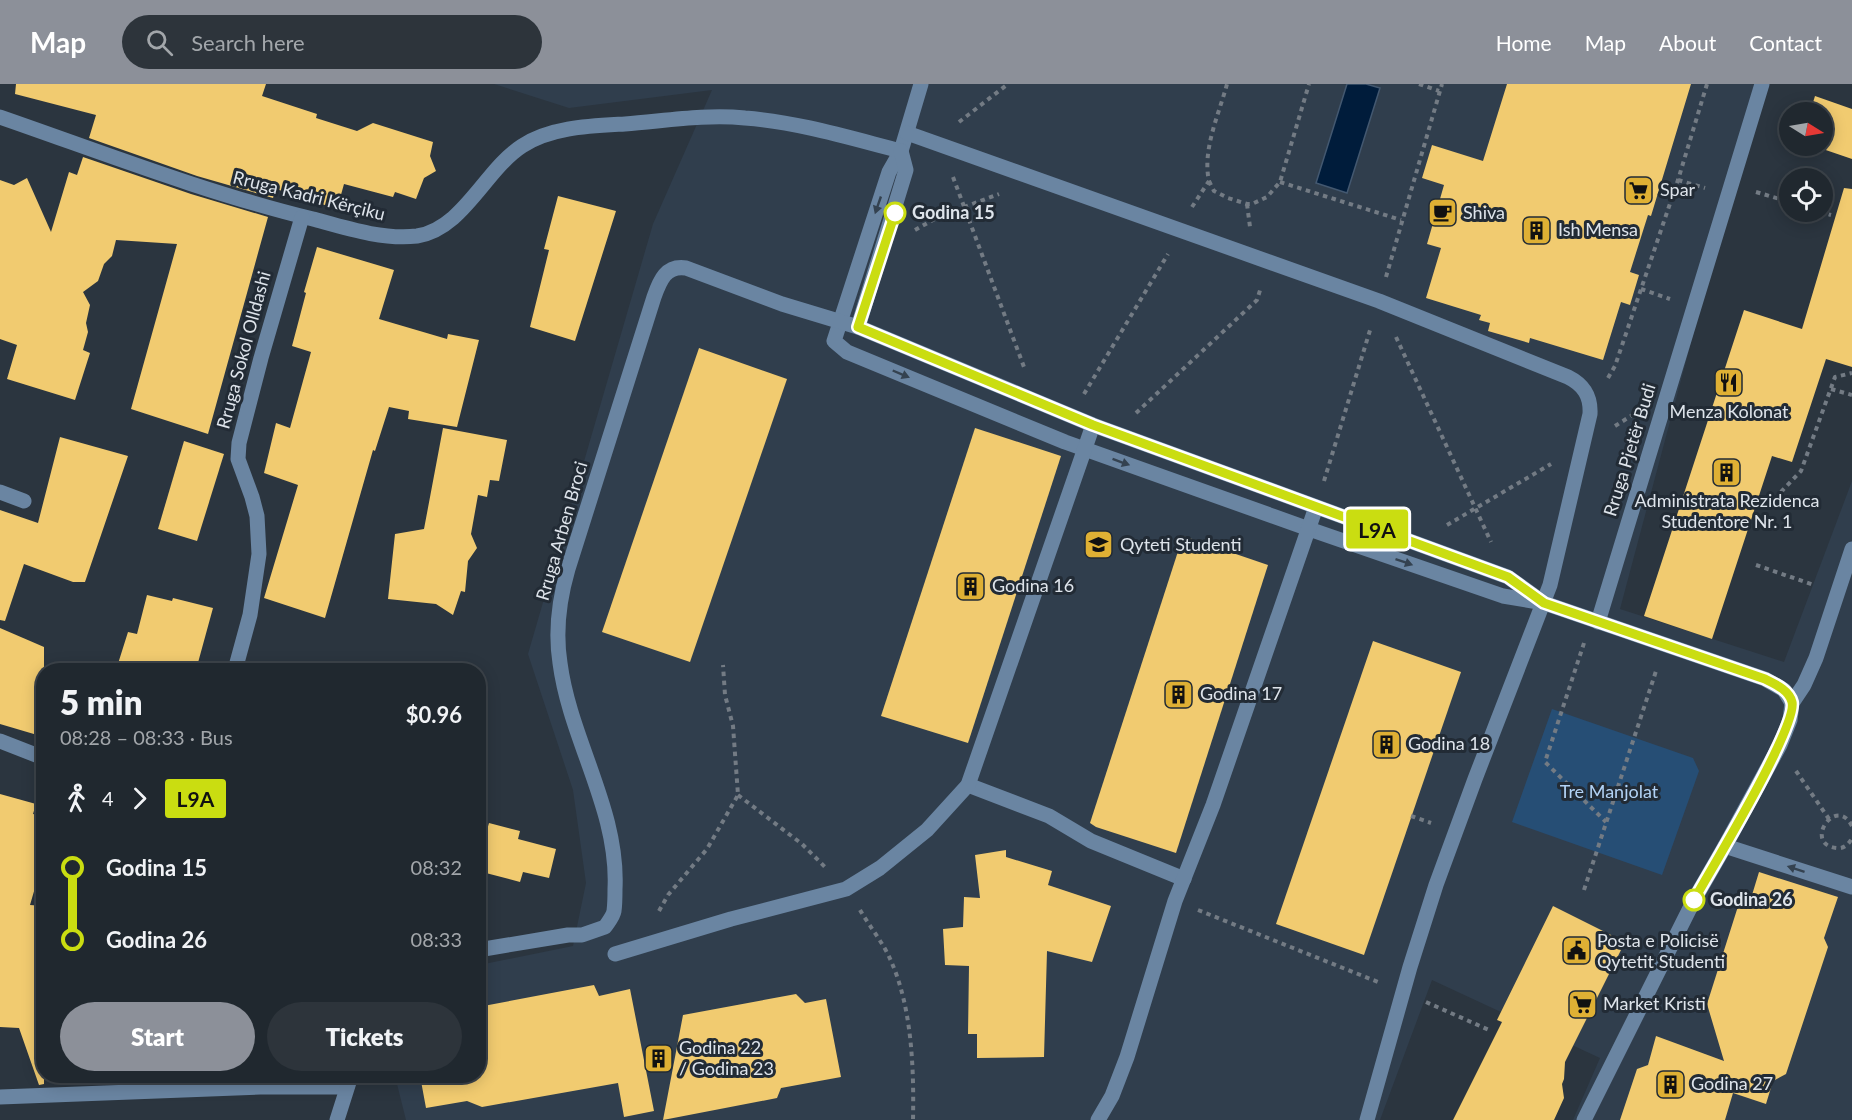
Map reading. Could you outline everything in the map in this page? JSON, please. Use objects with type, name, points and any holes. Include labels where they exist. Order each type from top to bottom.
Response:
[{"type":"street","points":[[921,84],[907,134],[901,151],[889,172],[834,341],[847,352],[1085,449],[1309,529],[1503,596],[1544,603],[1765,679],[1784,690],[1792,703]]},
{"type":"street","name":"Rruga Pjetër Budi","points":[[1595,621],[1762,84]]},
{"type":"street","name":"Rruga Kadri Kërçiku","points":[[0,117],[216,192],[353,230],[401,238],[439,229],[458,213],[508,156],[538,137],[560,131],[714,117],[745,118],[831,132],[901,151]]},
{"type":"street","points":[[907,134],[1379,301],[1568,377],[1583,388],[1590,403],[1584,445],[1554,572],[1456,831],[1403,992],[1366,1120]]},
{"type":"street","points":[[858,327],[906,170],[901,151]]},
{"type":"street","name":"Rruga Sokol Olldashi","points":[[237,663],[250,615],[259,554],[257,516],[238,459],[239,443],[302,217]]},
{"type":"street","name":"Rruga Arben Broci","points":[[486,949],[568,935],[582,935],[605,927],[614,913],[616,878],[613,854],[607,823],[566,694],[557,639],[558,618],[562,590],[654,297],[664,274],[675,268],[686,268],[782,304],[858,327],[1093,425],[1508,577],[1544,603]]},
{"type":"street","points":[[615,954],[731,919],[846,889],[880,868],[927,830],[968,785],[1093,425]]},
{"type":"street","points":[[0,492],[24,501]]},
{"type":"street","points":[[1098,1120],[1112,1096],[1126,1058],[1175,901],[1213,805],[1316,507]]},
{"type":"street","points":[[1584,1120],[1694,900],[1780,745],[1790,720],[1792,703],[1804,685],[1816,658],[1852,549]]},
{"type":"street","points":[[0,741],[36,756]]},
{"type":"street","points":[[968,785],[1048,816],[1091,841],[1184,879]]},
{"type":"street","points":[[1725,846],[1852,887]]},
{"type":"street","points":[[0,1097],[260,1088],[324,1083]]},
{"type":"street","points":[[337,1120],[348,1083]]},
{"type":"path","points":[[1008,84],[968,116],[948,128],[936,144],[964,206],[1025,369]]},
{"type":"path","points":[[1227,84],[1209,154],[1207,166],[1209,181],[1214,191],[1228,198],[1252,204],[1267,197],[1280,182],[1309,84]]},
{"type":"path","points":[[1419,84],[1439,91]]},
{"type":"path","points":[[1316,507],[1442,84]]},
{"type":"path","points":[[1590,403],[1615,366],[1678,180],[1707,84]]},
{"type":"path","points":[[1081,399],[1182,230],[1192,206],[1209,181]]},
{"type":"path","points":[[1280,182],[1401,220]]},
{"type":"path","points":[[1731,185],[1779,199]]},
{"type":"path","points":[[909,236],[940,216],[1006,192]]},
{"type":"path","points":[[1129,419],[1257,300],[1270,261]]},
{"type":"path","points":[[1379,301],[1492,544]]},
{"type":"path","points":[[1781,492],[1801,471],[1835,377],[1852,373]]},
{"type":"path","points":[[1831,389],[1852,395]]},
{"type":"path","points":[[1444,526],[1666,397]]},
{"type":"path","points":[[1756,565],[1838,593]]},
{"type":"path","points":[[1595,621],[1569,686],[1545,762],[1606,822]]},
{"type":"path","points":[[1584,890],[1665,645]]},
{"type":"path","points":[[639,946],[668,895],[707,849],[738,795],[733,726],[725,695],[723,665]]},
{"type":"path","points":[[1780,745],[1829,819]]},
{"type":"path","points":[[738,795],[802,844],[846,889],[890,958],[904,1001],[912,1066],[913,1120]]},
{"type":"path","points":[[1852,826],[1844,817],[1836,816],[1824,824],[1822,831],[1827,845],[1835,848],[1843,848],[1852,838]]},
{"type":"path","points":[[1209,914],[1403,992]]},
{"type":"path","points":[[1439,1008],[1489,1030]]},
{"type":"shaded area","name":"Qyteti Studenti","points":[[494,84],[1760,84],[1620,609],[1784,662],[1852,481],[1852,1120],[1573,1120],[1600,1058],[1432,980],[1380,1120],[406,1120],[397,1083],[486,1083],[486,964],[573,946],[586,883],[573,790],[528,654],[653,224],[712,90],[569,108]]},
{"type":"shaded area","points":[[1347,84],[1366,84],[1380,88],[1347,193],[1316,183]]},
{"type":"green space","name":"Tre Manjolat","points":[[1552,709],[1693,758],[1699,771],[1662,875],[1512,822]]},
{"type":"building","points":[[16,84],[266,84],[262,96],[317,114],[316,118],[357,131],[373,123],[433,142],[430,156],[436,171],[424,178],[416,199],[395,192],[393,197],[344,184],[337,209],[276,189],[273,198],[197,176],[89,138],[96,115],[15,94]]},
{"type":"building","name":"Ish Mensa","points":[[1507,84],[1691,84],[1651,216],[1648,215],[1630,272],[1639,275],[1630,305],[1621,302],[1603,360],[1530,338],[1529,343],[1488,331],[1490,323],[1479,320],[1481,315],[1426,298],[1441,248],[1427,244],[1444,185],[1422,178],[1432,145],[1483,161]]},
{"type":"building","points":[[1815,96],[1832,102],[1813,102]]},
{"type":"building","points":[[1833,102],[1852,109],[1852,159],[1833,152]]},
{"type":"building","points":[[83,157],[191,194],[268,217],[208,434],[131,409],[177,244],[116,240],[112,256],[104,264],[98,281],[83,292],[90,305],[86,323],[88,332],[83,350],[90,353],[75,400],[7,379],[17,345],[0,339],[0,180],[14,185],[27,178],[51,232],[69,172],[77,175]]},
{"type":"building","name":"Administrata Rezidenca Studentore Nr. 1","points":[[1844,188],[1852,189],[1852,367],[1826,359],[1792,462],[1772,456],[1712,639],[1644,616],[1744,310],[1802,329]]},
{"type":"building","points":[[558,196],[616,211],[575,341],[530,327],[549,250],[544,249]]},
{"type":"building","points":[[317,247],[394,270],[379,319],[447,339],[448,334],[479,340],[457,427],[408,419],[409,411],[389,407],[375,451],[373,450],[325,618],[264,598],[298,485],[264,473],[276,423],[290,428],[311,352],[292,346]]},
{"type":"building","points":[[699,348],[787,379],[690,662],[602,632]]},
{"type":"building","points":[[443,428],[507,440],[499,481],[490,480],[487,497],[478,495],[471,534],[477,548],[468,561],[465,592],[461,591],[453,615],[436,604],[388,599],[395,534],[424,529]]},
{"type":"building","name":"Godina 16","points":[[975,428],[1061,456],[968,743],[881,716]]},
{"type":"building","points":[[60,437],[128,456],[85,582],[73,582],[24,564],[5,621],[0,620],[0,510],[38,523]]},
{"type":"building","points":[[184,441],[224,454],[197,541],[158,529]]},
{"type":"building","name":"Godina 17","points":[[1183,536],[1268,565],[1176,853],[1096,827],[1090,823]]},
{"type":"building","points":[[147,595],[172,601],[173,598],[213,608],[198,663],[118,663],[128,632],[137,634]]},
{"type":"building","points":[[0,628],[44,647],[44,663],[36,663],[36,735],[0,724]]},
{"type":"building","name":"Godina 18","points":[[1373,641],[1461,672],[1364,955],[1276,924]]},
{"type":"building","points":[[0,794],[36,804],[33,814],[36,815],[36,884],[30,905],[36,905],[36,1076],[19,1028],[0,1027]]},
{"type":"building","points":[[489,823],[520,831],[518,839],[556,849],[549,878],[523,872],[520,882],[486,873],[486,834]]},
{"type":"building","points":[[1006,850],[1006,857],[1052,871],[1048,885],[1111,906],[1092,962],[1047,951],[1044,1057],[977,1058],[977,1034],[968,1034],[969,966],[945,965],[943,929],[963,927],[964,897],[980,898],[975,855]]},
{"type":"building","name":"Godina 26","points":[[1759,872],[1838,897],[1824,938],[1828,947],[1786,1074],[1773,1081],[1766,1104],[1733,1093],[1725,1120],[1620,1120],[1637,1069],[1648,1065],[1656,1036],[1724,1061],[1707,1004],[1740,900],[1752,895]]},
{"type":"building","points":[[1553,906],[1625,942],[1565,1062],[1562,1084],[1564,1098],[1554,1120],[1453,1120],[1502,1022],[1497,1020]]},
{"type":"building","points":[[594,985],[599,996],[630,989],[654,1111],[624,1117],[618,1083],[482,1107],[467,1101],[426,1108],[421,1083],[486,1083],[486,1005]]},
{"type":"building","points":[[796,994],[805,1003],[826,999],[841,1077],[781,1088],[777,1098],[663,1120],[683,1015]]},
{"type":"bus line","name":"L9A","points":[[895,213],[858,327],[1093,425],[1508,577],[1544,603],[1765,679],[1784,690],[1792,703],[1790,720],[1780,745],[1694,900]]},
{"type":"place","name":"Spar","points":[[1639,190]]},
{"type":"place","name":"Godina 15","points":[[895,213]]},
{"type":"place","name":"Shiva","points":[[1442,213]]},
{"type":"place","name":"Ish Mensa","points":[[1537,230]]},
{"type":"place","name":"Menza Kolonat","points":[[1729,383]]},
{"type":"place","name":"Administrata Rezidenca Studentore Nr. 1","points":[[1727,472]]},
{"type":"place","name":"Qyteti Studenti","points":[[1099,545]]},
{"type":"place","name":"Godina 16","points":[[971,586]]},
{"type":"place","name":"Godina 17","points":[[1179,694]]},
{"type":"place","name":"Godina 18","points":[[1387,744]]},
{"type":"place","name":"Godina 26","points":[[1694,900]]},
{"type":"place","name":"Posta e Policisë Qytetit Studenti","points":[[1576,951]]},
{"type":"place","name":"Market Kristi","points":[[1582,1004]]},
{"type":"place","name":"Godina 22 / Godina 23","points":[[658,1058]]},
{"type":"place","name":"Godina 27","points":[[1670,1084]]}]
